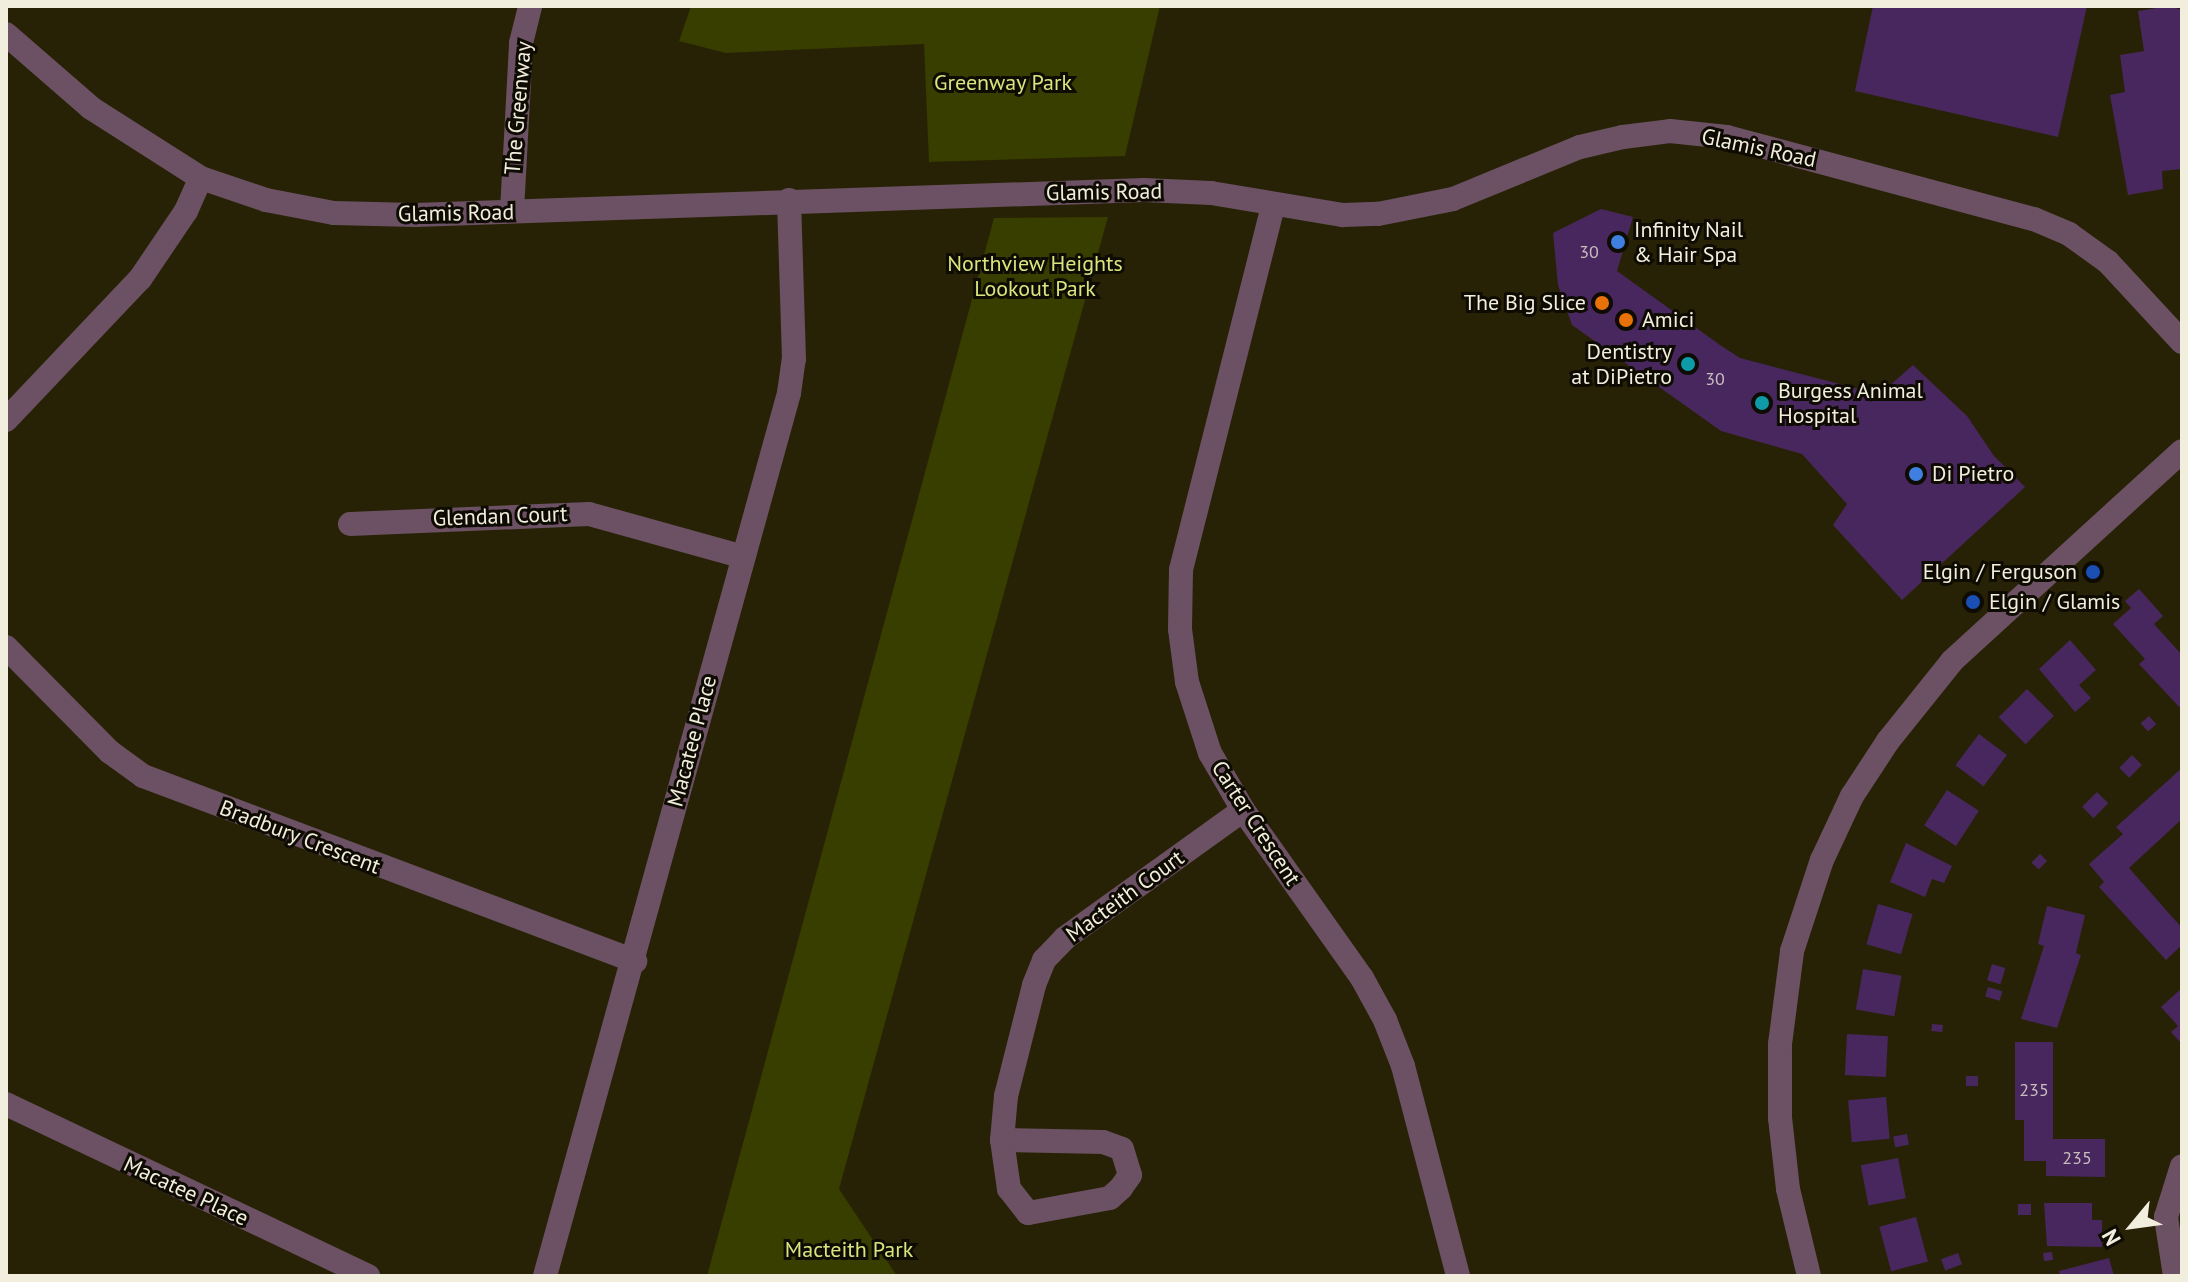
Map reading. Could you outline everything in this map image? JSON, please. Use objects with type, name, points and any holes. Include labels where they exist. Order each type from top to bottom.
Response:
[{"type":"street","name":"The Greenway","points":[[512,211],[521,43],[530,6]]},
{"type":"street","name":"Glamis Road","points":[[6,34],[91,108],[201,178],[266,200],[334,213],[512,211],[1144,190],[1211,193],[1273,206],[1343,215],[1415,209],[1453,199],[1580,147],[1623,137],[1670,131],[1727,137],[2020,215],[2069,234],[2108,262],[2182,342]]},
{"type":"street","points":[[6,420],[140,279],[186,211],[201,178]]},
{"type":"street","name":"Macatee Place","points":[[545,1276],[635,961],[740,556],[789,393],[794,359],[789,200]]},
{"type":"street","name":"Carter Crescent","points":[[1273,206],[1181,570],[1180,629],[1187,682],[1210,753],[1243,810],[1362,978],[1385,1020],[1403,1066],[1458,1276]]},
{"type":"street","points":[[1809,1276],[1788,1189],[1780,1118],[1780,1044],[1792,951],[1822,860],[1852,796],[1888,741],[1952,661],[2182,451]]},
{"type":"street","name":"Glendan Court","points":[[350,524],[589,514],[740,556]]},
{"type":"street","name":"Bradbury Crescent","points":[[6,647],[110,752],[143,776],[635,961]]},
{"type":"street","name":"Macteith Court","points":[[1002,1140],[1103,1142],[1122,1149],[1130,1175],[1110,1198],[1028,1213],[1009,1189],[1002,1140],[1023,1021],[1044,960],[1065,938],[1243,810]]},
{"type":"street","name":"Macatee Place","points":[[6,1104],[368,1276]]},
{"type":"street","points":[[2175,1276],[2166,1217],[2182,1166]]},
{"type":"green space","name":"Greenway Park","points":[[691,6],[1160,6],[1125,156],[929,162],[924,44],[726,53],[679,41]]},
{"type":"green space","name":"Northview Heights Lookout Park","points":[[1108,217],[839,1189],[897,1276],[707,1276],[994,218]]},
{"type":"building","points":[[1873,6],[2087,6],[2058,137],[1855,91]]},
{"type":"building","points":[[2169,6],[2182,10],[2182,169],[2162,171],[2163,189],[2128,195],[2110,95],[2125,92],[2120,55],[2144,51],[2138,11]]},
{"type":"building","points":[[1601,209],[1633,217],[1617,271],[1720,345],[1740,358],[1859,389],[1871,402],[1913,365],[1967,416],[1994,456],[2025,487],[1902,600],[1833,525],[1847,504],[1802,454],[1721,431],[1572,325],[1558,285],[1553,233]]},
{"type":"building","points":[[2139,589],[2163,616],[2154,624],[2182,655],[2182,710],[2139,664],[2145,659],[2113,624],[2131,608],[2125,601]]},
{"type":"building","points":[[2070,640],[2096,670],[2079,685],[2091,698],[2075,712],[2039,669]]},
{"type":"building","points":[[2027,689],[2054,716],[2026,744],[1999,717]]},
{"type":"building","points":[[2149,716],[2156,724],[2148,732],[2141,723]]},
{"type":"building","points":[[1979,734],[2007,755],[1983,786],[1956,765]]},
{"type":"building","points":[[2132,755],[2142,765],[2129,778],[2119,768]]},
{"type":"building","points":[[2182,768],[2182,819],[2129,868],[2182,928],[2182,945],[2166,960],[2099,887],[2104,882],[2089,864],[2123,834],[2116,827]]},
{"type":"building","points":[[1947,790],[1979,811],[1956,846],[1924,825]]},
{"type":"building","points":[[2097,792],[2108,803],[2093,818],[2082,807]]},
{"type":"building","points":[[1906,843],[1952,866],[1944,883],[1932,879],[1925,897],[1890,882]]},
{"type":"building","points":[[2040,854],[2047,861],[2039,870],[2032,862]]},
{"type":"building","points":[[1878,904],[1913,914],[1901,954],[1866,944]]},
{"type":"building","points":[[2047,906],[2085,915],[2076,953],[2081,955],[2057,1028],[2021,1019],[2044,946],[2038,944]]},
{"type":"building","points":[[1992,964],[2005,968],[2000,984],[1987,980]]},
{"type":"building","points":[[1863,969],[1901,976],[1894,1016],[1856,1009]]},
{"type":"building","points":[[1988,987],[2002,991],[2000,1001],[1985,997]]},
{"type":"building","points":[[2182,988],[2182,1044],[2171,1032],[2178,1026],[2161,1007]]},
{"type":"building","points":[[1932,1024],[1943,1025],[1942,1032],[1931,1031]]},
{"type":"building","points":[[1847,1034],[1888,1036],[1886,1077],[1845,1075]]},
{"type":"building","points":[[2015,1042],[2053,1042],[2053,1139],[2105,1139],[2105,1177],[2046,1176],[2046,1161],[2024,1161],[2024,1120],[2015,1120]]},
{"type":"building","points":[[1966,1076],[1978,1076],[1978,1086],[1966,1086]]},
{"type":"building","points":[[1886,1097],[1890,1139],[1852,1142],[1848,1100]]},
{"type":"building","points":[[1907,1134],[1909,1145],[1895,1147],[1893,1136]]},
{"type":"building","points":[[1898,1158],[1906,1198],[1869,1205],[1861,1165]]},
{"type":"building","points":[[2044,1203],[2092,1203],[2092,1220],[2102,1220],[2102,1247],[2047,1246]]},
{"type":"building","points":[[2018,1204],[2031,1204],[2031,1215],[2018,1215]]},
{"type":"building","points":[[1916,1217],[1928,1261],[1891,1271],[1879,1227]]},
{"type":"building","points":[[2052,1252],[2053,1260],[2044,1261],[2043,1253]]},
{"type":"building","points":[[1958,1253],[1962,1264],[1945,1270],[1941,1259]]},
{"type":"building","points":[[2109,1258],[2114,1276],[2060,1276],[2059,1271]]},
{"type":"place","name":"Infinity Nail & Hair Spa","points":[[1618,242]]},
{"type":"place","name":"The Big Slice","points":[[1602,303]]},
{"type":"place","name":"Amici","points":[[1626,320]]},
{"type":"place","name":"Dentistry at DiPietro","points":[[1688,364]]},
{"type":"place","name":"Burgess Animal Hospital","points":[[1762,403]]},
{"type":"place","name":"Di Pietro","points":[[1916,474]]},
{"type":"place","name":"Elgin / Ferguson","points":[[2093,572]]},
{"type":"place","name":"Elgin / Glamis","points":[[1973,602]]},
{"type":"park label","name":"Macteith Park","points":[[849,1250]]}]
